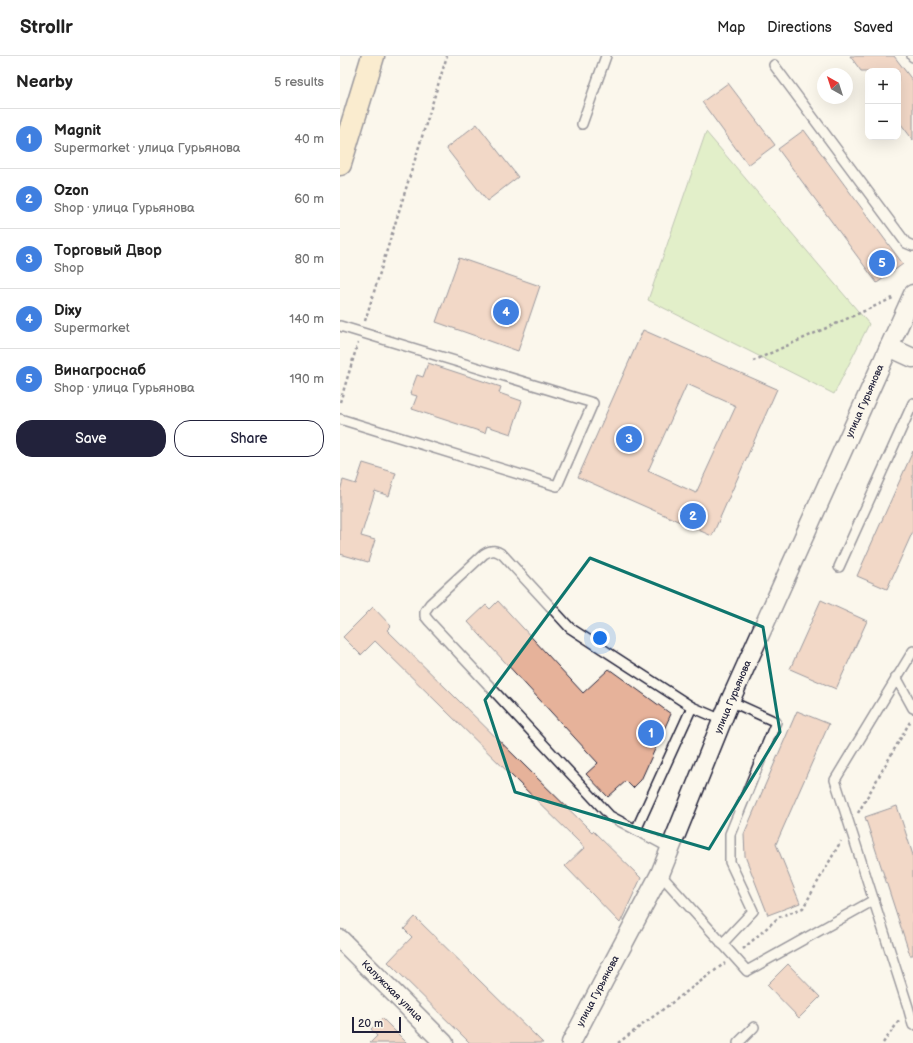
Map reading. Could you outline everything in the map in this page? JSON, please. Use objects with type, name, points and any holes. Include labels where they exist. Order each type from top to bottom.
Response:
[{"type":"highway","points":[[340,164],[374,56]]},
{"type":"street","name":"улица Гурьянова","points":[[571,1043],[660,874],[730,701],[889,347],[906,295]]},
{"type":"street","points":[[889,347],[913,358]]},
{"type":"street","name":"Калужская улица","points":[[340,938],[444,1043]]},
{"type":"lane","points":[[582,124],[606,56]]},
{"type":"lane","points":[[774,65],[906,243],[913,246]]},
{"type":"lane","points":[[340,326],[593,403],[557,486],[340,419]]},
{"type":"lane","points":[[838,567],[913,403]]},
{"type":"lane","points":[[670,848],[610,816],[428,620],[425,616],[425,611],[430,604],[484,554],[497,550],[570,628],[692,707],[722,720]]},
{"type":"lane","points":[[913,651],[835,780],[913,1024]]},
{"type":"lane","points":[[896,677],[913,708]]},
{"type":"lane","points":[[722,944],[753,911],[730,862],[730,834],[776,722],[730,701]]},
{"type":"lane","points":[[636,830],[692,707]]},
{"type":"lane","points":[[660,874],[747,971],[874,900]]},
{"type":"lane","points":[[738,1043],[754,1027]]},
{"type":"path","points":[[340,402],[447,56]]},
{"type":"path","points":[[753,361],[906,295]]},
{"type":"path","points":[[618,1043],[735,956],[779,917],[803,908],[913,717]]},
{"type":"path","points":[[883,1043],[908,1007]]},
{"type":"highlighted area","points":[[590,558],[763,627],[780,732],[709,849],[515,792],[485,700]]},
{"type":"green space","points":[[706,132],[869,324],[834,394],[648,300]]},
{"type":"building","points":[[850,56],[894,56],[913,81],[913,140],[901,124],[901,68],[865,68],[865,71],[861,71]]},
{"type":"building","points":[[728,83],[775,145],[748,165],[702,102]]},
{"type":"building","points":[[477,124],[518,177],[487,201],[446,148]]},
{"type":"building","points":[[804,130],[903,264],[877,283],[778,149]]},
{"type":"building","points":[[459,258],[540,286],[518,351],[436,322]]},
{"type":"building","points":[[643,330],[777,389],[712,536],[578,477]],"holes":[[[687,384],[736,406],[696,493],[648,471]]]},
{"type":"building","points":[[428,363],[501,387],[499,393],[522,401],[511,434],[487,426],[485,433],[412,409],[417,396],[410,394],[417,375],[423,377]]},
{"type":"building","points":[[913,451],[913,531],[887,589],[857,576]]},
{"type":"building","points":[[363,463],[396,473],[389,496],[375,491],[361,536],[375,540],[368,562],[340,554],[340,491],[343,480],[356,484]]},
{"type":"building","points":[[821,600],[867,621],[836,689],[790,669]]},
{"type":"building","points":[[498,601],[583,693],[609,669],[671,714],[641,780],[633,788],[626,781],[608,797],[586,774],[598,763],[468,622],[486,605],[490,609]]},
{"type":"building","points":[[373,607],[391,626],[387,630],[592,832],[593,831],[641,878],[620,923],[565,866],[584,848],[581,844],[375,641],[361,655],[343,637]]},
{"type":"building","points":[[797,711],[829,724],[776,844],[800,903],[768,915],[745,856],[744,834]]},
{"type":"building","points":[[897,806],[913,855],[913,955],[910,955],[865,817]]},
{"type":"building","points":[[415,917],[543,1043],[470,1043],[388,962],[412,937],[404,929]]},
{"type":"building","points":[[788,964],[820,997],[799,1018],[767,985]]},
{"type":"building","points":[[382,1018],[407,1043],[370,1043],[377,1036],[371,1029]]},
{"type":"place","name":"Винагроснаб","points":[[882,263]]},
{"type":"place","name":"Dixy","points":[[506,312]]},
{"type":"place","name":"Торговый Двор","points":[[629,439]]},
{"type":"place","name":"Ozon","points":[[693,516]]},
{"type":"place","name":"Magnit","points":[[651,733]]}]
